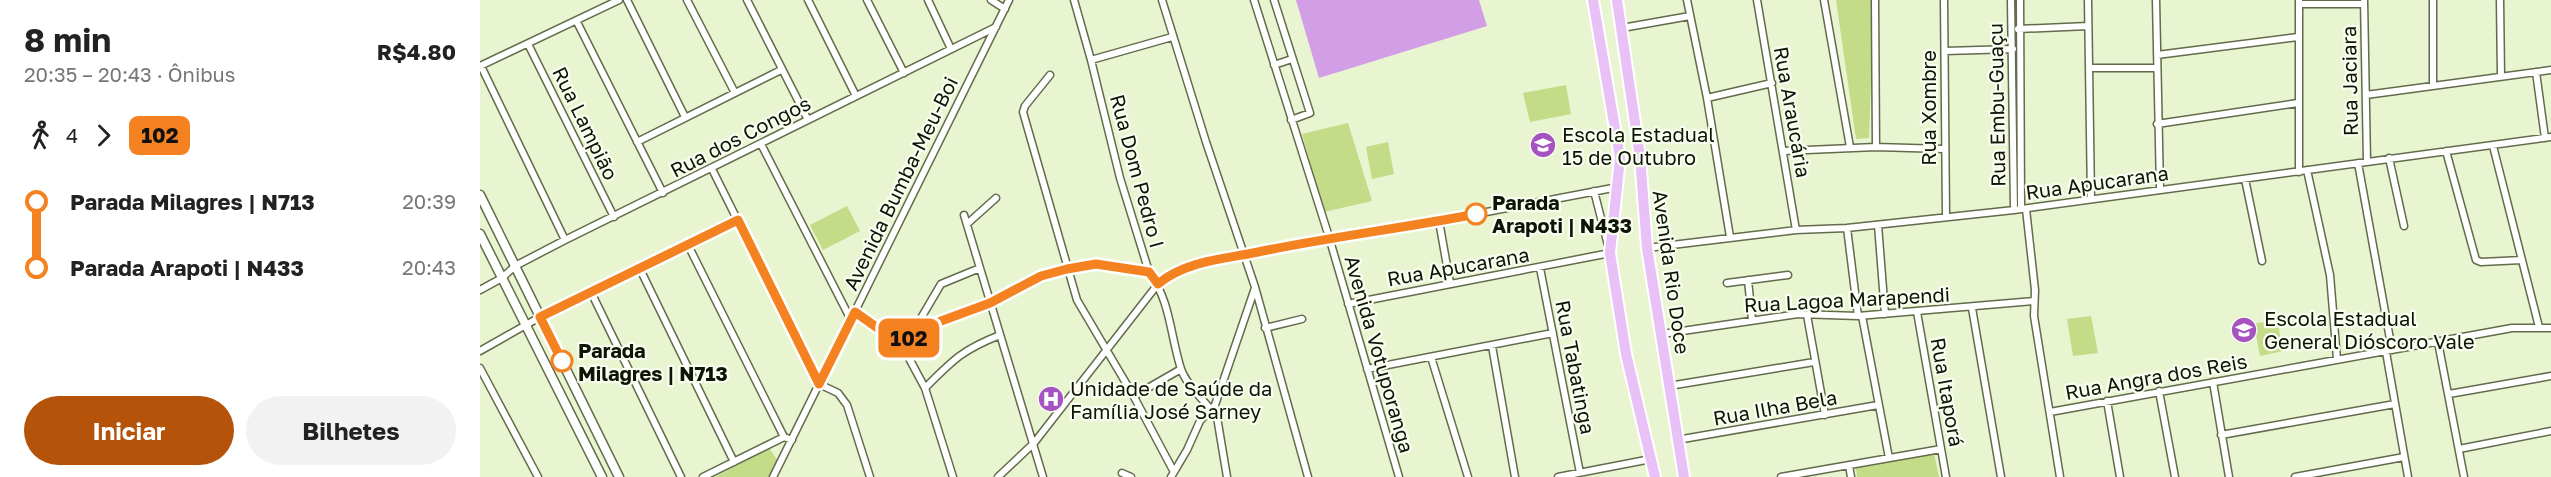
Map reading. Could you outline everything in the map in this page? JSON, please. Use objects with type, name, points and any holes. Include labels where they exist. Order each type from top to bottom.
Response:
[{"type":"main road","points":[[1593,0],[1620,158],[1610,253],[1626,354],[1657,477]]},
{"type":"main road","name":"Avenida Rio Doce","points":[[1617,0],[1640,157],[1647,248],[1684,477]]},
{"type":"street","points":[[565,240],[480,66],[578,22],[619,0]]},
{"type":"street","points":[[627,0],[685,117]]},
{"type":"street","points":[[687,0],[735,93]]},
{"type":"street","points":[[747,0],[807,120]]},
{"type":"street","points":[[808,0],[856,96]]},
{"type":"street","points":[[867,0],[904,73]]},
{"type":"street","points":[[928,0],[951,49]]},
{"type":"street","points":[[991,0],[1005,9]]},
{"type":"street","name":"Avenida Bumba-Meu-Boi","points":[[773,477],[1009,0]]},
{"type":"street","name":"Rua Dom Pedro I","points":[[1074,0],[1120,178],[1149,272],[1158,284],[1166,303],[1181,369],[1213,407],[1227,477]]},
{"type":"street","points":[[1162,0],[1172,37],[1255,287],[1308,477]]},
{"type":"street","name":"Avenida Votuporanga","points":[[1254,0],[1329,237],[1399,477]]},
{"type":"street","points":[[1274,0],[1310,113],[1291,120]]},
{"type":"street","points":[[1687,0],[1707,98],[1730,237]]},
{"type":"street","name":"Rua Araucária","points":[[1757,0],[1796,230]]},
{"type":"street","points":[[1824,0],[1850,147]]},
{"type":"street","points":[[1875,0],[1876,147]]},
{"type":"street","name":"Rua Xombre","points":[[1944,0],[1946,216]]},
{"type":"street","name":"Rua Embu-Guaçu","points":[[2011,0],[2013,210]]},
{"type":"street","name":"Rua Embu-Guaçu","points":[[2020,0],[2024,209],[2034,316],[2060,477]]},
{"type":"street","points":[[2088,0],[2091,199]]},
{"type":"street","points":[[2156,0],[2160,190]]},
{"type":"street","points":[[2433,0],[2433,85]]},
{"type":"street","points":[[2500,0],[2501,76]]},
{"type":"street","points":[[2299,171],[2299,2],[2364,2]]},
{"type":"street","name":"Rua Jaciara","points":[[2364,2],[2367,162]]},
{"type":"street","points":[[1622,28],[1690,16]]},
{"type":"street","points":[[578,22],[663,193]]},
{"type":"street","points":[[2011,29],[2088,26]]},
{"type":"street","name":"Rua dos Congos","points":[[480,290],[502,278],[515,266],[565,240],[996,27]]},
{"type":"street","points":[[1091,60],[1172,37]]},
{"type":"street","points":[[2157,55],[2298,37]]},
{"type":"street","name":"Rua Lampião","points":[[528,44],[614,217]]},
{"type":"street","points":[[1945,51],[2020,49]]},
{"type":"street","points":[[1274,65],[1292,59]]},
{"type":"street","points":[[2089,68],[2157,68]]},
{"type":"street","points":[[637,142],[781,70]]},
{"type":"street","points":[[2366,95],[2551,70]]},
{"type":"street","points":[[2536,72],[2548,137]]},
{"type":"street","points":[[1050,75],[1025,106],[1024,118],[1067,269],[1077,300],[1134,396],[1172,474]]},
{"type":"street","points":[[1707,98],[1772,83]]},
{"type":"street","points":[[2157,124],[2298,103]]},
{"type":"street","name":"Rua Apucarana","points":[[1647,248],[1796,230],[1847,228],[2024,209],[2548,137]]},
{"type":"street","points":[[761,144],[851,320]]},
{"type":"street","points":[[2493,146],[2539,327]]},
{"type":"street","points":[[1784,151],[1850,147],[1944,149]]},
{"type":"street","points":[[2446,151],[2475,258],[2481,262],[2522,260]]},
{"type":"street","points":[[2389,158],[2404,226]]},
{"type":"street","points":[[2358,163],[2408,477]]},
{"type":"street","points":[[712,169],[819,384],[838,393],[847,405],[870,477]]},
{"type":"street","points":[[2307,170],[2330,274],[2337,359]]},
{"type":"street","points":[[2245,179],[2262,261]]},
{"type":"street","points":[[998,477],[1034,443],[1158,284],[1175,272],[1203,262],[1329,237],[1439,221],[1618,187]]},
{"type":"street","points":[[1594,191],[1610,253]]},
{"type":"street","points":[[480,195],[619,477]]},
{"type":"street","points":[[967,224],[996,198]]},
{"type":"street","points":[[964,215],[1043,477]]},
{"type":"street","points":[[480,351],[540,317],[738,220]]},
{"type":"street","points":[[1439,221],[1450,283]]},
{"type":"street","points":[[1878,225],[1885,314]]},
{"type":"street","points":[[1847,228],[1860,316],[1889,458]]},
{"type":"street","points":[[480,234],[602,477]]},
{"type":"street","points":[[688,245],[784,437],[792,440]]},
{"type":"street","name":"Rua Apucarana","points":[[1348,304],[1610,253]]},
{"type":"street","points":[[914,331],[990,303],[1041,276],[1067,269],[1096,264],[1149,272]]},
{"type":"street","points":[[639,267],[734,462]]},
{"type":"street","points":[[903,346],[940,284],[980,268]]},
{"type":"street","name":"Rua Tabatinga","points":[[1540,268],[1580,473]]},
{"type":"street","points":[[1727,283],[1788,275]]},
{"type":"street","points":[[1748,280],[1752,320]]},
{"type":"street","points":[[1172,474],[1187,450],[1200,421],[1213,407],[1255,287]]},
{"type":"street","points":[[591,292],[681,477]]},
{"type":"street","name":"Rua Lagoa Marapendi","points":[[1662,334],[1752,320],[1807,315],[1860,316],[2034,301]]},
{"type":"street","points":[[1972,308],[2001,477]]},
{"type":"street","points":[[855,312],[903,346],[925,388],[953,477]]},
{"type":"street","name":"Rua Itaporá","points":[[1917,312],[1946,477]]},
{"type":"street","points":[[1807,315],[1825,415]]},
{"type":"street","points":[[1265,328],[1302,319]]},
{"type":"street","name":"Rua Angra dos Reis","points":[[2050,412],[2512,328],[2551,328]]},
{"type":"street","points":[[1367,369],[1554,333]]},
{"type":"street","points":[[925,388],[960,354],[973,345],[1000,335]]},
{"type":"street","points":[[2438,342],[2464,477]]},
{"type":"street","points":[[1492,346],[1515,477]]},
{"type":"street","points":[[1431,357],[1468,477]]},
{"type":"street","points":[[1669,386],[1814,362]]},
{"type":"street","points":[[480,368],[538,477]]},
{"type":"street","points":[[1134,396],[1181,369]]},
{"type":"street","points":[[2449,394],[2551,376]]},
{"type":"street","points":[[2213,382],[2229,477]]},
{"type":"street","points":[[2159,391],[2175,477]]},
{"type":"street","points":[[2107,401],[2120,477]]},
{"type":"street","points":[[2221,435],[2395,404]]},
{"type":"street","name":"Rua Ilha Bela","points":[[1677,440],[1878,405]]},
{"type":"street","points":[[2459,449],[2551,431]]},
{"type":"street","points":[[703,477],[784,437]]},
{"type":"street","points":[[1781,477],[1941,449]]},
{"type":"street","points":[[2295,477],[2403,457]]},
{"type":"street","points":[[1558,477],[1653,458]]},
{"type":"street","points":[[1849,465],[1851,477]]},
{"type":"street","points":[[778,467],[781,477]]},
{"type":"street","points":[[1122,473],[1131,477]]},
{"type":"green space","points":[[1836,0],[1874,0],[1869,138],[1856,139]]},
{"type":"green space","points":[[1566,85],[1571,114],[1530,122],[1523,93]]},
{"type":"green space","points":[[1348,123],[1372,201],[1324,212],[1302,134]]},
{"type":"green space","points":[[1388,142],[1394,174],[1372,179],[1366,147]]},
{"type":"green space","points":[[847,206],[860,231],[823,250],[810,225]]},
{"type":"green space","points":[[2091,316],[2098,353],[2073,356],[2067,319]]},
{"type":"green space","points":[[2277,319],[2283,351],[2260,356],[2254,324]]},
{"type":"green space","points":[[769,448],[778,461],[770,477],[715,477]]},
{"type":"green space","points":[[1934,453],[1939,477],[1857,477],[1856,468]]},
{"type":"shaded area","points":[[1296,0],[1479,0],[1487,26],[1319,78]]},
{"type":"bus line","name":"102","points":[[562,361],[540,317],[738,220],[819,384],[855,312],[903,346],[914,331],[990,303],[1041,276],[1067,269],[1096,264],[1113,266],[1149,272],[1158,284],[1175,272],[1203,262],[1329,237],[1476,214]]},
{"type":"place","name":"Escola Estadual 15 de Outubro","points":[[1543,145]]},
{"type":"place","name":"Parada Arapoti | N433","points":[[1476,214]]},
{"type":"place","name":"Escola Estadual General Dióscoro Vale","points":[[2244,330]]},
{"type":"place","name":"Parada Milagres | N713","points":[[562,361]]},
{"type":"place","name":"Unidade de Saúde da Família José Sarney","points":[[1051,399]]}]
